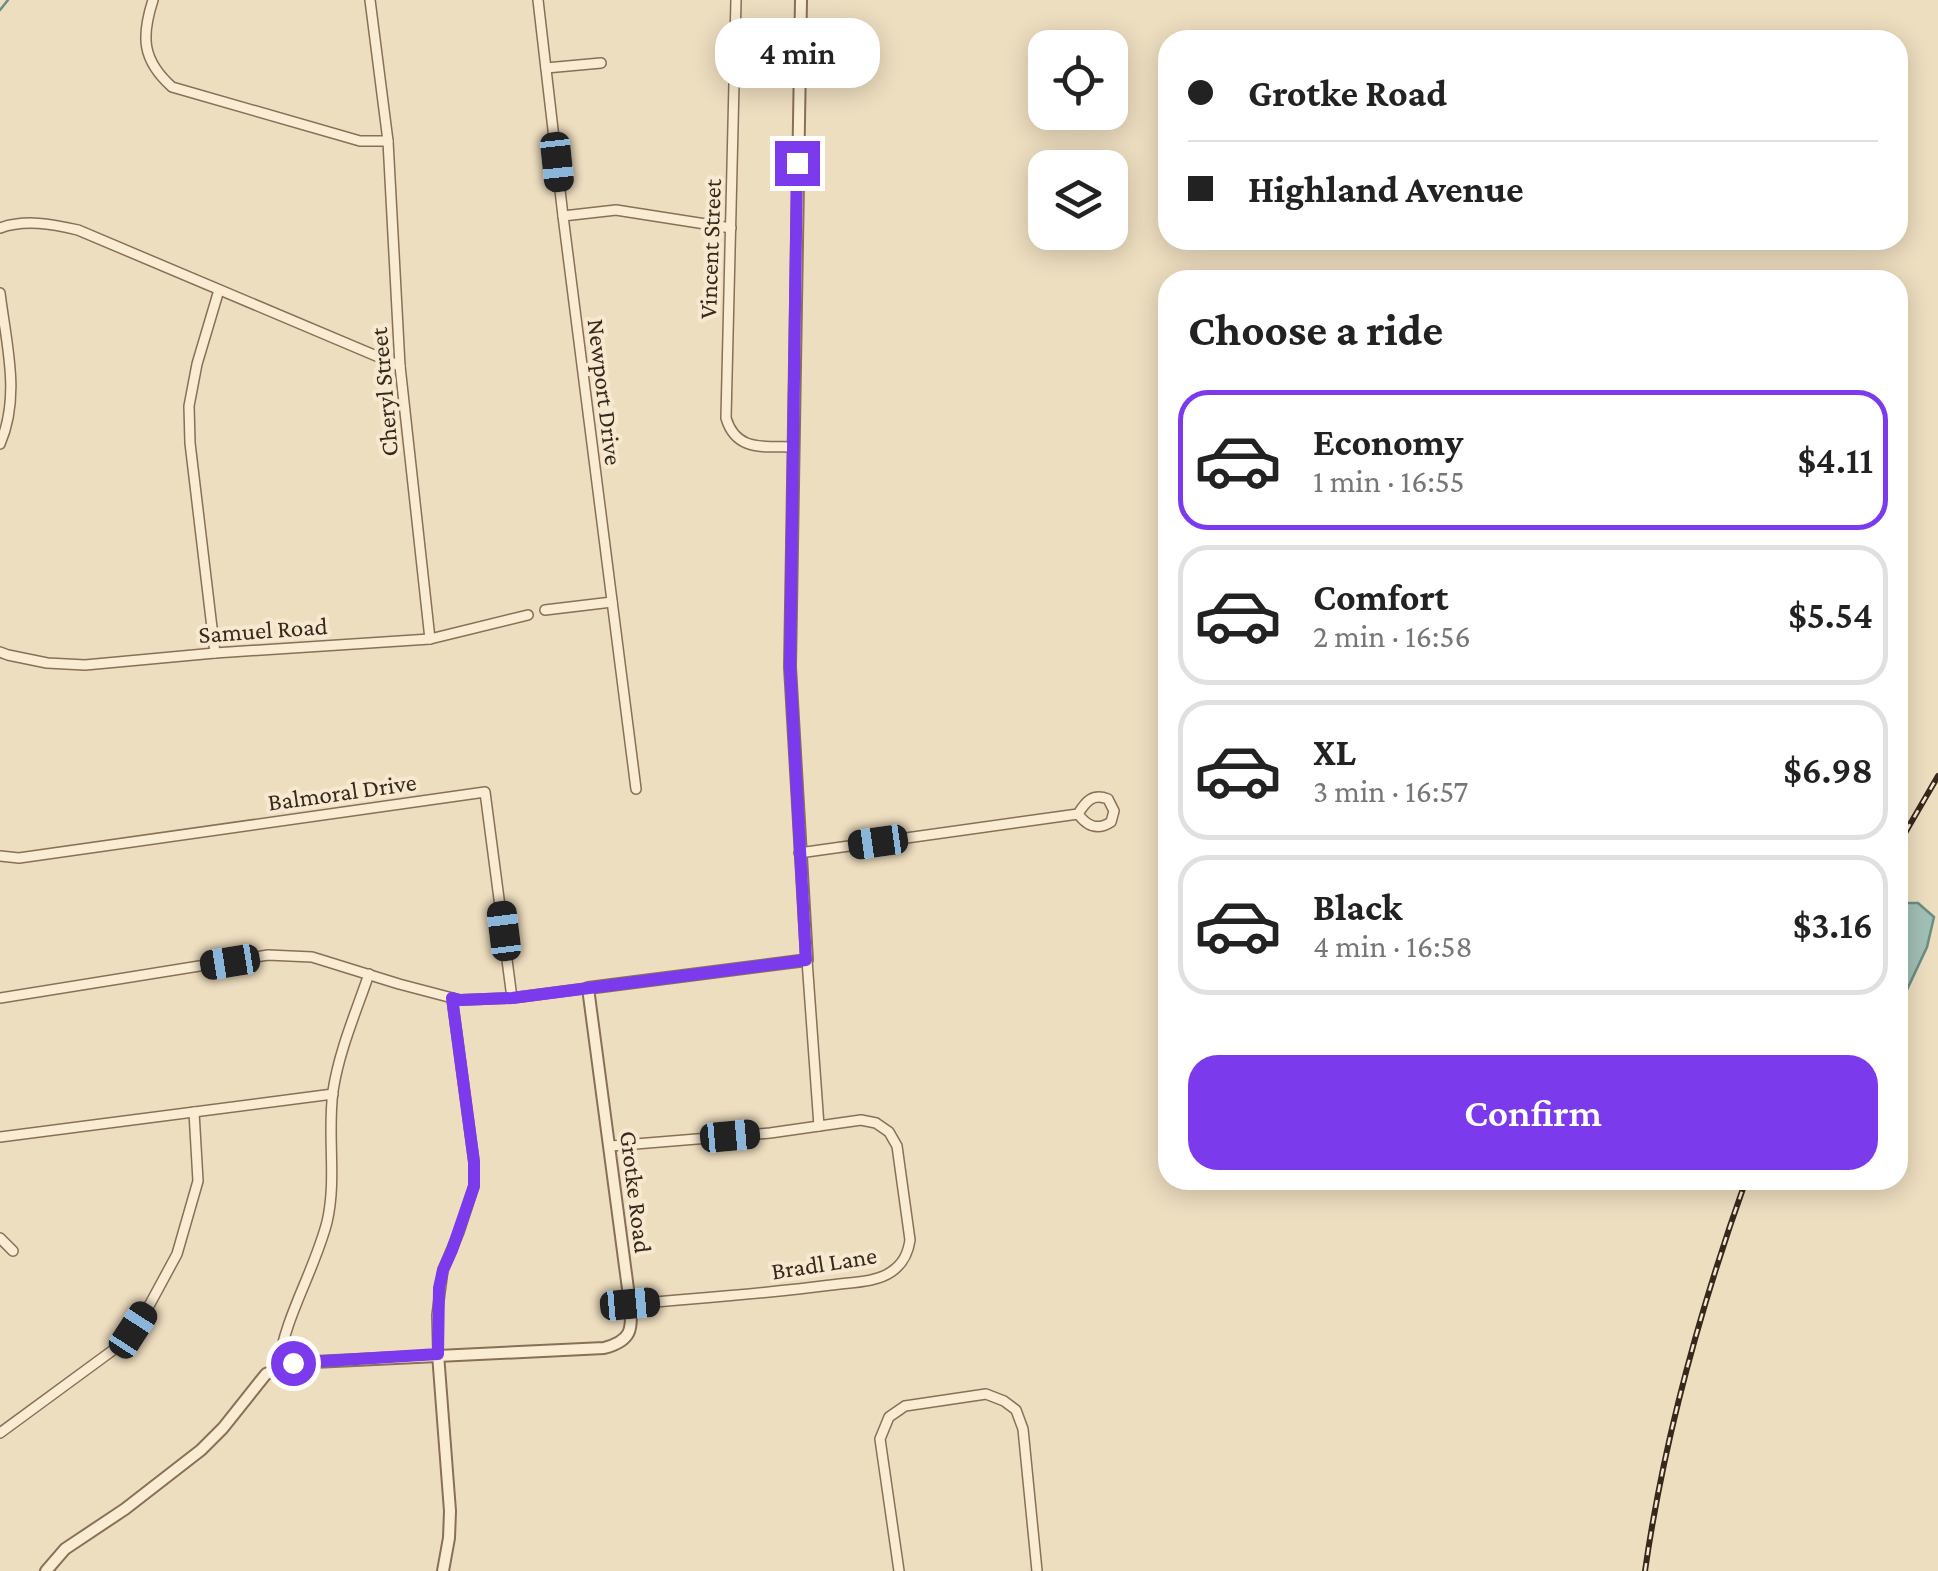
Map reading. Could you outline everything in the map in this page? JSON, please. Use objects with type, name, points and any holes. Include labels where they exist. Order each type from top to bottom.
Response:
[{"type":"street","points":[[153,0],[144,40],[159,76],[172,87],[360,142],[388,141]]},
{"type":"street","name":"Cheryl Street","points":[[370,0],[388,141],[400,366],[430,639]]},
{"type":"street","name":"Newport Drive","points":[[538,0],[636,790]]},
{"type":"street","name":"Vincent Street","points":[[736,0],[726,418],[732,434],[746,444],[793,448]]},
{"type":"street","points":[[801,0],[790,666],[799,853],[820,1126]]},
{"type":"street","points":[[546,68],[602,64]]},
{"type":"street","points":[[563,216],[616,210],[730,228]]},
{"type":"street","points":[[0,228],[49,223],[78,230],[400,366]]},
{"type":"street","points":[[216,653],[190,443],[189,406],[219,290]]},
{"type":"street","points":[[0,293],[12,400],[0,444]]},
{"type":"street","points":[[545,610],[612,602]]},
{"type":"street","name":"Samuel Road","points":[[0,652],[47,663],[85,664],[430,639],[528,615]]},
{"type":"street","name":"Balmoral Drive","points":[[0,856],[19,858],[485,792],[512,998]]},
{"type":"street","points":[[799,853],[1078,814]]},
{"type":"street","points":[[0,998],[268,956],[312,956],[460,1000],[512,998],[806,960]]},
{"type":"street","points":[[278,1367],[281,1345],[327,1220],[332,1170],[332,1094],[368,974]]},
{"type":"street","name":"Grotke Road","points":[[588,988],[630,1304]]},
{"type":"street","points":[[443,1571],[450,1520],[437,1316],[443,1270],[474,1186],[452,998]]},
{"type":"street","points":[[0,1137],[332,1094]]},
{"type":"street","points":[[0,1433],[120,1345],[150,1304],[176,1254],[198,1180],[194,1112]]},
{"type":"street","name":"Bradl Lane","points":[[610,1146],[770,1133],[861,1120],[876,1123],[889,1132],[898,1146],[910,1240],[908,1254],[901,1264],[876,1278],[630,1304]]},
{"type":"street","points":[[0,1238],[13,1251]]},
{"type":"street","points":[[46,1571],[65,1550],[200,1450],[266,1374],[278,1367],[438,1354],[604,1348],[622,1341],[628,1334],[632,1322],[630,1304]]},
{"type":"street","points":[[900,1571],[880,1439],[889,1417],[905,1406],[986,1394],[1004,1400],[1016,1410],[1024,1430],[1036,1571]]},
{"type":"water","points":[[1908,903],[1918,903],[1934,917],[1927,947],[1908,988]]},
{"type":"waterway","points":[[0,10],[8,0]]},
{"type":"railway","points":[[1908,828],[1938,776]]},
{"type":"railway","points":[[1645,1571],[1662,1472],[1686,1373],[1743,1190]]},
{"type":"route","points":[[293,1363],[438,1354],[439,1288],[474,1186],[452,998],[512,998],[806,960],[790,666],[797,163]]}]
